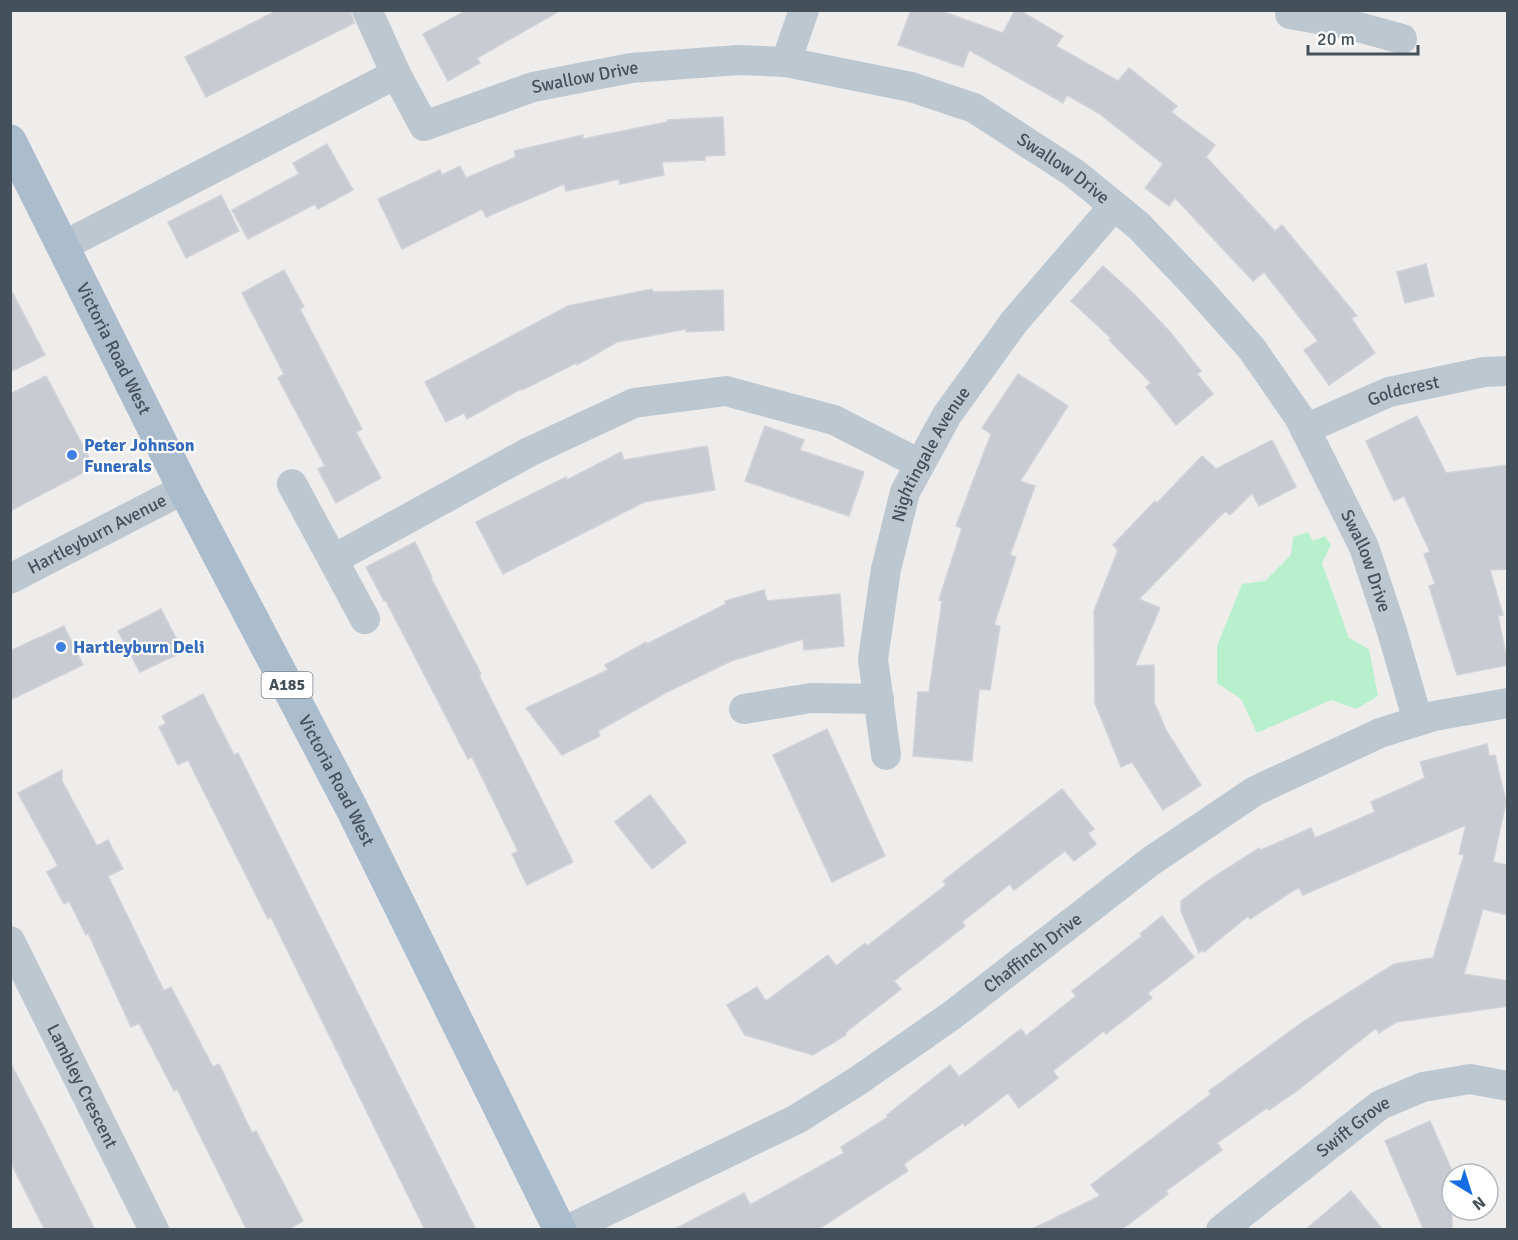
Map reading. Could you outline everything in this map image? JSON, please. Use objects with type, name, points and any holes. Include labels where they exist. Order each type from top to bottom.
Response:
[{"type":"main road","name":"Victoria Road West","points":[[10,141],[184,489],[352,809],[560,1230]]},
{"type":"street","points":[[63,246],[396,74],[367,10]]},
{"type":"street","points":[[786,62],[804,10]]},
{"type":"street","points":[[1290,14],[1352,18],[1402,39]]},
{"type":"street","name":"Swallow Drive","points":[[396,74],[424,126],[532,87],[631,68],[738,60],[786,62],[910,87],[974,108],[1074,173],[1114,206],[1147,235],[1252,349],[1305,429],[1364,547],[1418,721]]},
{"type":"street","name":"Nightingale Avenue","points":[[885,754],[873,659],[886,569],[905,492],[947,415],[1014,322],[1114,206]]},
{"type":"street","name":"Goldcrest","points":[[1305,429],[1389,392],[1484,372],[1508,371]]},
{"type":"street","points":[[334,559],[529,452],[634,403],[726,391],[834,420],[920,464]]},
{"type":"street","points":[[292,484],[364,619]]},
{"type":"street","name":"Hartleyburn Avenue","points":[[10,579],[184,489]]},
{"type":"street","points":[[744,709],[811,698],[879,699]]},
{"type":"street","name":"Chaffinch Drive","points":[[567,1230],[796,1119],[856,1082],[951,1016],[1151,861],[1254,791],[1380,733],[1434,716],[1508,703]]},
{"type":"street","name":"Lambley Crescent","points":[[10,941],[20,984],[153,1230]]},
{"type":"street","name":"Swift Grove","points":[[1221,1230],[1380,1106],[1423,1087],[1470,1079],[1508,1086]]},
{"type":"green space","points":[[1308,532],[1313,541],[1325,536],[1331,545],[1322,563],[1349,638],[1369,649],[1378,696],[1356,709],[1331,700],[1257,733],[1241,699],[1217,683],[1217,646],[1242,584],[1265,581],[1291,555],[1293,537]]},
{"type":"building","points":[[278,10],[350,10],[354,23],[206,97],[185,57]]},
{"type":"building","points":[[467,10],[561,10],[477,58],[480,63],[448,81],[423,34]]},
{"type":"building","points":[[911,10],[938,10],[1003,33],[1015,10],[1019,10],[1063,36],[1056,46],[1118,81],[1129,68],[1177,106],[1171,112],[1215,145],[1206,157],[1275,231],[1282,225],[1357,316],[1351,318],[1375,353],[1329,385],[1304,350],[1318,341],[1264,272],[1253,281],[1175,198],[1169,206],[1145,188],[1163,164],[1100,114],[1067,95],[1063,103],[969,50],[963,67],[898,45]]},
{"type":"building","points":[[723,117],[725,155],[705,156],[705,160],[662,162],[664,175],[620,184],[619,179],[566,191],[564,184],[486,217],[482,209],[402,249],[378,199],[440,170],[442,175],[460,166],[466,178],[516,157],[514,151],[583,135],[583,139],[667,122],[667,120]]},
{"type":"building","points":[[327,144],[353,190],[318,209],[315,204],[248,239],[232,210],[299,174],[293,163]]},
{"type":"building","points":[[221,195],[239,231],[186,258],[168,222]]},
{"type":"building","points":[[1426,264],[1434,296],[1405,303],[1397,272]]},
{"type":"building","points":[[1103,266],[1135,295],[1171,333],[1201,371],[1197,374],[1213,394],[1176,425],[1146,387],[1151,383],[1109,340],[1111,338],[1071,301]]},
{"type":"building","points":[[284,270],[304,307],[300,309],[362,429],[356,432],[381,478],[336,503],[318,469],[325,466],[278,378],[284,374],[242,293]]},
{"type":"building","points":[[10,288],[45,355],[10,372]]},
{"type":"building","points":[[652,289],[653,292],[723,290],[724,330],[686,332],[686,329],[617,342],[577,365],[576,363],[521,389],[467,419],[464,413],[446,422],[425,382],[568,306]]},
{"type":"building","points":[[1018,374],[1068,406],[1020,481],[1035,486],[1010,555],[1016,557],[994,625],[1000,626],[990,690],[979,689],[972,761],[913,756],[918,692],[929,692],[942,601],[939,600],[962,528],[956,526],[991,434],[982,428]]},
{"type":"building","points":[[46,376],[94,467],[10,511],[10,394]]},
{"type":"building","points":[[1417,416],[1446,473],[1508,465],[1508,569],[1490,570],[1503,615],[1498,616],[1508,665],[1457,675],[1429,586],[1435,584],[1424,554],[1430,552],[1404,496],[1394,501],[1366,441]]},
{"type":"building","points":[[765,426],[804,440],[800,450],[864,472],[849,516],[745,481]]},
{"type":"building","points":[[1272,440],[1296,487],[1259,506],[1252,493],[1230,515],[1225,511],[1139,599],[1160,608],[1135,666],[1154,665],[1154,702],[1167,732],[1201,785],[1163,810],[1132,762],[1121,767],[1095,703],[1094,611],[1118,550],[1113,545],[1202,456],[1216,469]]},
{"type":"building","points":[[707,446],[715,490],[644,502],[503,574],[476,522],[621,452],[624,460]]},
{"type":"building","points":[[415,542],[573,862],[527,885],[512,854],[518,851],[472,757],[468,759],[366,567]]},
{"type":"building","points":[[764,590],[767,601],[840,594],[844,646],[804,650],[803,639],[731,661],[667,692],[598,731],[600,736],[562,755],[526,708],[608,670],[605,665],[646,642],[647,644],[726,604],[725,601]]},
{"type":"building","points":[[161,609],[183,652],[140,672],[118,631]]},
{"type":"building","points":[[64,626],[83,665],[10,700],[10,651]]},
{"type":"building","points":[[203,694],[234,755],[238,753],[476,1230],[425,1230],[271,917],[268,919],[188,760],[178,765],[159,727],[166,724],[162,716]]},
{"type":"building","points":[[827,729],[885,856],[832,882],[773,755]]},
{"type":"building","points":[[1487,744],[1489,756],[1495,755],[1506,802],[1493,862],[1508,865],[1508,915],[1483,909],[1464,974],[1508,981],[1508,1006],[1396,1022],[1379,1033],[1376,1028],[1298,1090],[1269,1110],[1267,1108],[1217,1143],[1222,1150],[1166,1191],[1168,1194],[1121,1230],[1030,1230],[1100,1196],[1091,1185],[1211,1094],[1209,1091],[1304,1021],[1394,964],[1433,958],[1464,855],[1459,854],[1466,825],[1303,895],[1299,887],[1250,919],[1248,916],[1204,952],[1202,950],[1199,953],[1181,911],[1181,901],[1259,848],[1261,850],[1311,828],[1315,838],[1375,812],[1371,802],[1425,778],[1420,762]]},
{"type":"building","points":[[62,770],[62,781],[97,846],[108,840],[123,869],[108,876],[164,991],[171,987],[213,1067],[219,1064],[252,1133],[256,1131],[303,1221],[287,1230],[247,1230],[177,1089],[174,1091],[139,1023],[131,1027],[88,933],[86,935],[69,901],[64,904],[47,872],[58,866],[18,793]]},
{"type":"building","points":[[1062,789],[1094,829],[1088,833],[1096,844],[1074,861],[1065,851],[1014,890],[1010,884],[962,922],[965,926],[894,981],[901,989],[845,1033],[846,1035],[813,1055],[745,1035],[727,1005],[757,987],[766,1001],[828,955],[836,966],[865,943],[867,946],[946,885],[943,881]]},
{"type":"building","points":[[650,795],[686,842],[652,869],[615,822]]},
{"type":"building","points":[[1162,916],[1194,957],[1148,993],[1152,998],[1106,1034],[1104,1031],[1053,1071],[1058,1078],[1019,1108],[1008,1093],[965,1126],[963,1123],[904,1164],[908,1171],[817,1230],[673,1230],[744,1193],[750,1205],[844,1153],[841,1147],[888,1117],[887,1115],[950,1065],[959,1077],[1021,1029],[1026,1036],[1076,996],[1072,991],[1142,936],[1140,934]]},
{"type":"building","points":[[10,1062],[95,1230],[45,1230],[10,1161]]},
{"type":"building","points":[[1430,1121],[1448,1162],[1440,1162],[1440,1222],[1452,1222],[1452,1230],[1424,1230],[1385,1141]]},
{"type":"building","points":[[1351,1191],[1383,1230],[1305,1230]]},
{"type":"place","name":"Peter Johnson Funerals","points":[[72,455]]},
{"type":"place","name":"Hartleyburn Deli","points":[[61,647]]}]
